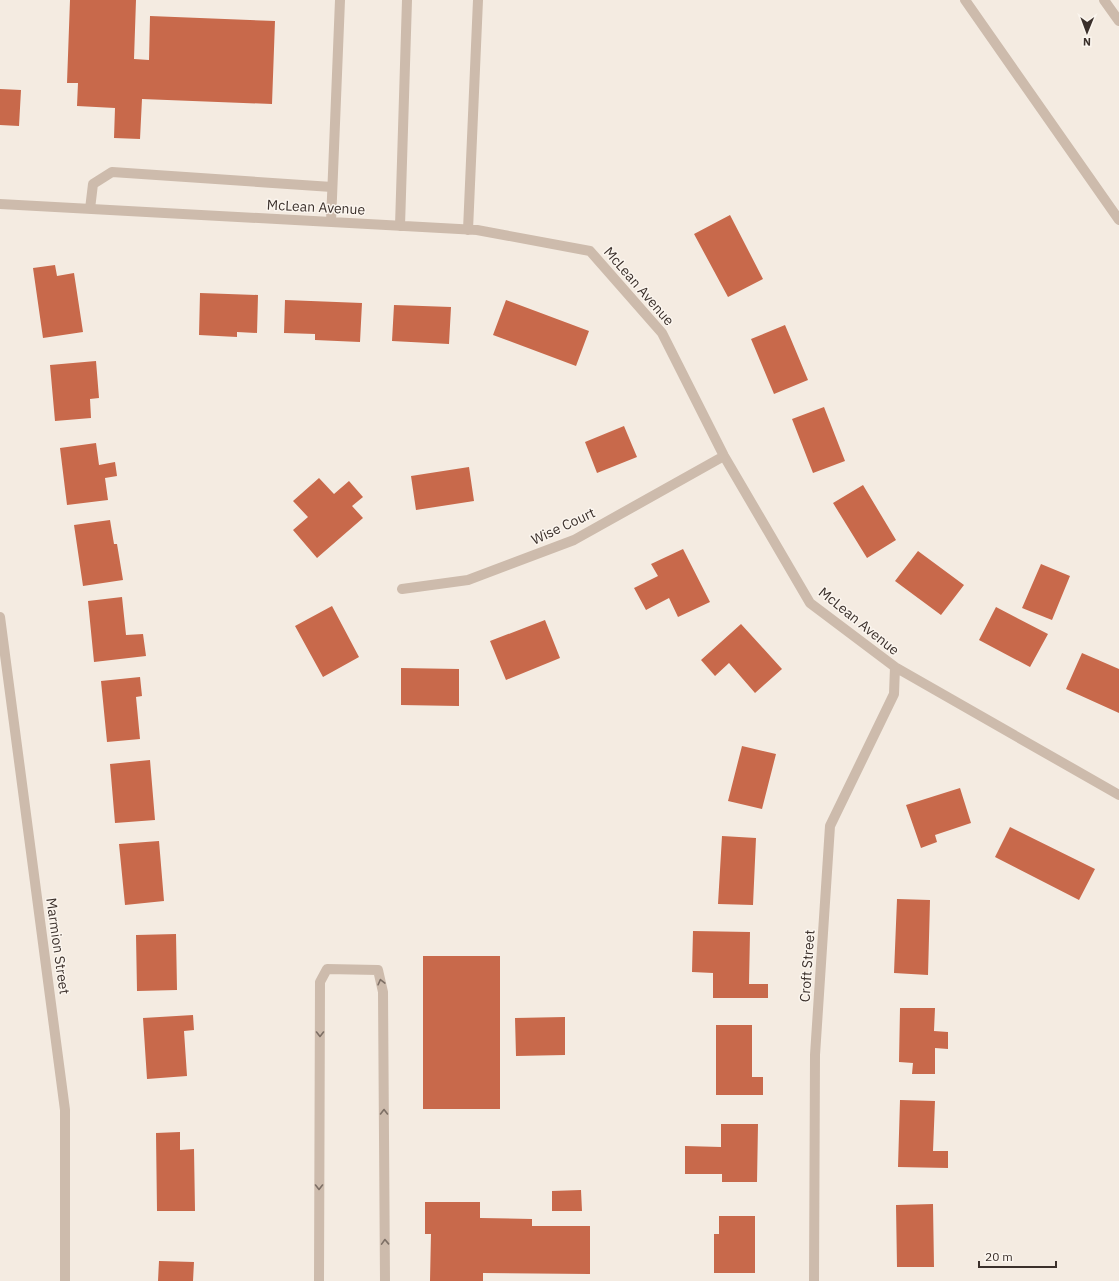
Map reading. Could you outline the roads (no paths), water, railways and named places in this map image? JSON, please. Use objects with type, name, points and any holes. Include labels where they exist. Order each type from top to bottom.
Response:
[{"type":"street","points":[[331,222],[340,0]]},
{"type":"street","points":[[400,226],[407,0]]},
{"type":"street","points":[[468,230],[478,0]]},
{"type":"street","points":[[965,0],[1119,220]]},
{"type":"street","points":[[1104,0],[1119,21]]},
{"type":"street","points":[[90,209],[93,184],[112,172],[332,187]]},
{"type":"street","name":"McLean Avenue","points":[[0,204],[468,230],[590,251],[662,333],[724,456],[810,603],[895,667],[1119,795]]},
{"type":"street","name":"Wise Court","points":[[402,589],[468,580],[574,540],[724,456]]},
{"type":"street","name":"Marmion Street","points":[[0,617],[65,1110],[65,1281]]},
{"type":"street","name":"Croft Street","points":[[814,1281],[815,1055],[830,826],[894,694],[895,667]]},
{"type":"street","points":[[319,1281],[320,982],[328,969],[378,970],[383,992],[385,1281]]}]
